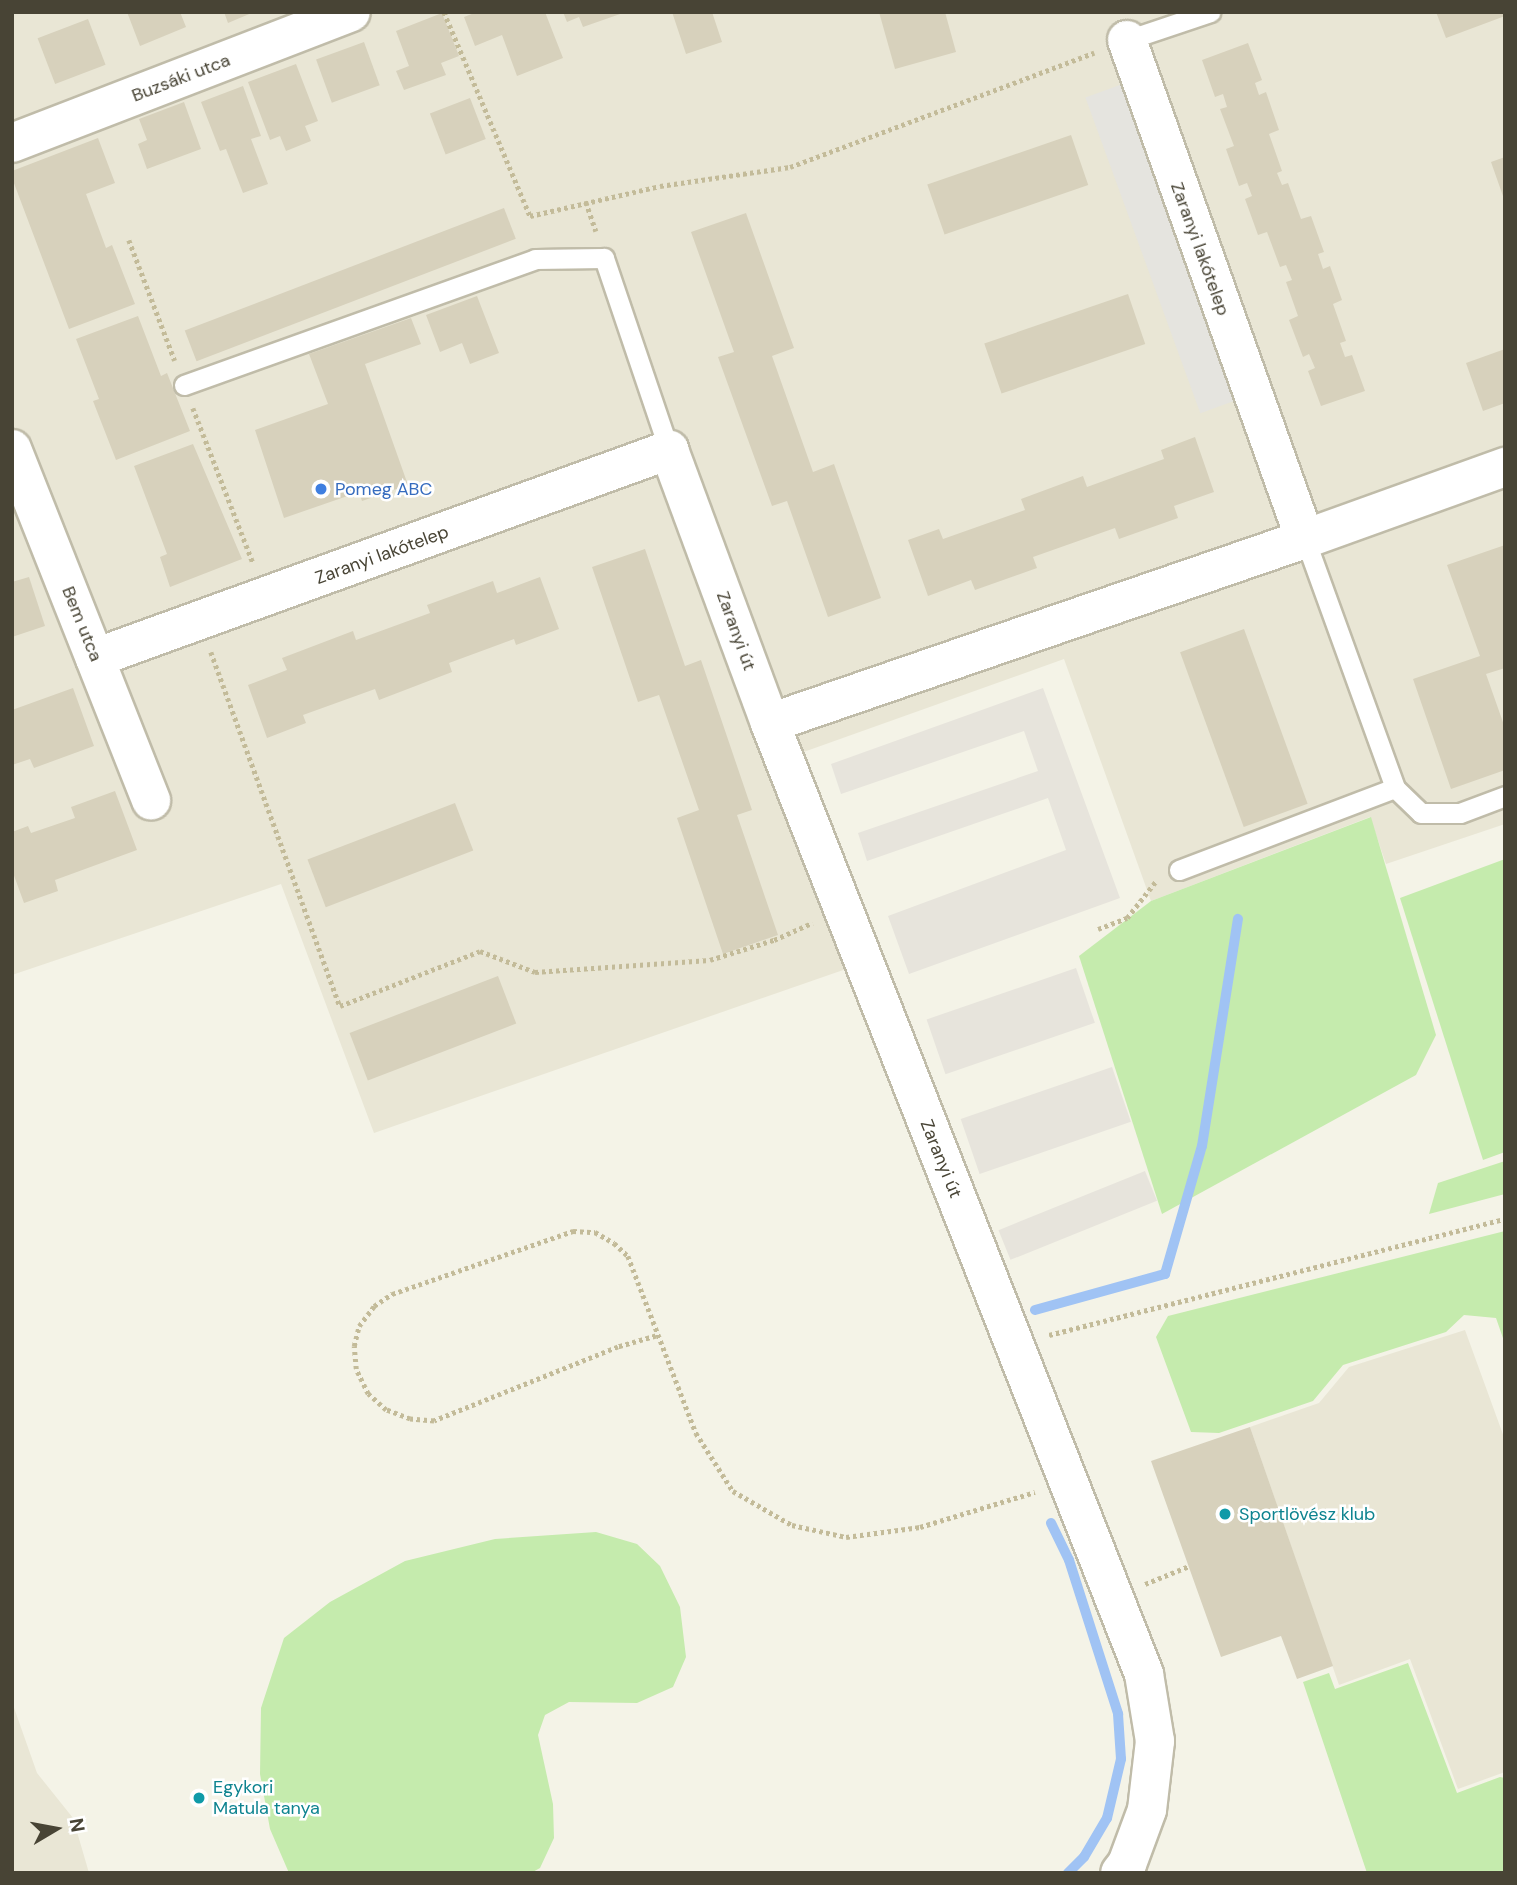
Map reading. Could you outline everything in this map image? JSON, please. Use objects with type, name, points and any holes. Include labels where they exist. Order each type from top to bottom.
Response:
[{"type":"street","name":"Buzsáki utca","points":[[12,144],[351,12]]},
{"type":"street","name":"Zaranyi lakótelep","points":[[1128,40],[1305,539]]},
{"type":"street","name":"Bem utca","points":[[12,449],[151,800]]},
{"type":"street","name":"Zaranyi lakótelep","points":[[96,658],[669,450]]},
{"type":"street","name":"Zaranyi út","points":[[669,450],[770,723],[1144,1674],[1155,1741],[1147,1810],[1127,1864],[1121,1873]]},
{"type":"street","points":[[770,723],[1305,539],[1505,467]]},
{"type":"lane","points":[[1128,40],[1210,12]]},
{"type":"lane","points":[[184,385],[535,259],[604,258],[669,450]]},
{"type":"lane","name":"Zaranyi lakótelep","points":[[1305,539],[1395,788],[1422,813],[1460,813],[1505,796]]},
{"type":"lane","points":[[1179,870],[1395,788]]},
{"type":"path","points":[[444,12],[530,216],[660,186],[790,167],[1128,40]]},
{"type":"path","points":[[129,240],[266,597]]},
{"type":"path","points":[[200,621],[340,1006],[480,951],[536,972],[710,960],[774,940]]},
{"type":"path","points":[[1098,929],[1127,918],[1156,881],[1179,870]]},
{"type":"path","points":[[1014,1344],[1505,1219]]},
{"type":"path","points":[[656,1336],[618,1347],[435,1421],[410,1419],[386,1410],[369,1394],[356,1369],[354,1346],[359,1326],[374,1306],[392,1294],[573,1231],[595,1232],[614,1243],[628,1256],[656,1336],[696,1433],[733,1491],[792,1525],[846,1537],[920,1527],[1069,1482]]},
{"type":"path","points":[[1115,1597],[1189,1566]]},
{"type":"shaded area","points":[[12,12],[1505,12],[1505,824],[1386,864],[1370,817],[1151,901],[1064,659],[798,754],[872,960],[374,1133],[281,884],[12,975]]},
{"type":"shaded area","points":[[1139,78],[1254,394],[1200,413],[1085,97]]},
{"type":"shaded area","points":[[1043,688],[1120,898],[909,974],[888,916],[1066,850],[1048,798],[867,861],[858,833],[1038,771],[1024,731],[841,794],[831,764]]},
{"type":"shaded area","points":[[1076,968],[1095,1023],[945,1074],[927,1019]]},
{"type":"shaded area","points":[[1112,1067],[1131,1122],[980,1174],[961,1119]]},
{"type":"shaded area","points":[[1145,1171],[1157,1201],[1010,1260],[999,1230]]},
{"type":"shaded area","points":[[1465,1330],[1505,1440],[1505,1772],[1458,1789],[1410,1659],[1339,1685],[1250,1427],[1319,1403],[1349,1367]]},
{"type":"shaded area","points":[[12,1702],[37,1773],[73,1818],[89,1873],[12,1873]]},
{"type":"green space","points":[[1371,817],[1436,1035],[1416,1075],[1162,1214],[1079,956],[1151,901]]},
{"type":"green space","points":[[1505,859],[1505,1152],[1483,1160],[1400,898]]},
{"type":"green space","points":[[1505,1161],[1505,1194],[1429,1214],[1438,1183]]},
{"type":"green space","points":[[1505,1231],[1505,1344],[1496,1318],[1464,1315],[1446,1332],[1343,1365],[1313,1401],[1219,1433],[1191,1432],[1156,1337],[1168,1316]]},
{"type":"green space","points":[[596,1532],[637,1544],[660,1566],[680,1607],[686,1657],[673,1687],[637,1703],[569,1702],[545,1715],[538,1735],[553,1804],[554,1838],[540,1868],[531,1873],[289,1873],[270,1829],[260,1774],[261,1708],[284,1638],[330,1602],[405,1561],[495,1539]]},
{"type":"green space","points":[[1408,1663],[1457,1793],[1500,1777],[1505,1778],[1505,1873],[1367,1873],[1303,1682],[1329,1673],[1335,1689]]},
{"type":"building","points":[[127,12],[180,12],[186,27],[140,46]]},
{"type":"building","points":[[224,12],[254,12],[228,23]]},
{"type":"building","points":[[477,12],[545,12],[563,58],[517,76],[502,35],[475,46],[464,17]]},
{"type":"building","points":[[563,12],[623,13],[583,27],[579,17],[567,22]]},
{"type":"building","points":[[672,12],[712,12],[722,42],[686,54]]},
{"type":"building","points":[[879,12],[945,12],[956,52],[895,69]]},
{"type":"building","points":[[1436,12],[1505,12],[1505,16],[1446,38]]},
{"type":"building","points":[[442,13],[459,56],[441,63],[446,75],[404,90],[396,71],[409,66],[396,31]]},
{"type":"building","points":[[88,19],[106,65],[55,84],[38,38]]},
{"type":"building","points":[[364,42],[380,85],[332,103],[316,59]]},
{"type":"building","points":[[1248,43],[1262,80],[1255,83],[1259,95],[1266,92],[1279,130],[1269,134],[1282,171],[1277,173],[1282,185],[1288,183],[1301,219],[1311,216],[1324,252],[1318,254],[1323,269],[1330,266],[1342,300],[1333,304],[1346,341],[1340,343],[1345,357],[1352,355],[1365,391],[1321,406],[1308,371],[1315,368],[1309,354],[1303,357],[1289,320],[1298,316],[1286,282],[1292,280],[1286,265],[1280,267],[1267,232],[1258,235],[1245,199],[1252,196],[1247,183],[1239,186],[1226,149],[1234,146],[1220,109],[1227,107],[1223,94],[1215,97],[1202,60]]},
{"type":"building","points":[[296,64],[318,121],[305,126],[311,141],[286,151],[280,136],[270,140],[248,82]]},
{"type":"building","points":[[243,86],[261,136],[251,139],[268,184],[243,193],[226,149],[220,151],[201,102]]},
{"type":"building","points":[[470,98],[486,139],[446,154],[430,113]]},
{"type":"building","points":[[184,102],[201,149],[147,169],[138,144],[147,140],[139,119]]},
{"type":"building","points":[[1071,135],[1088,185],[945,235],[927,184]]},
{"type":"building","points":[[98,138],[115,183],[86,194],[106,248],[112,245],[135,304],[69,329],[12,178],[12,171]]},
{"type":"building","points":[[1505,157],[1505,199],[1504,199],[1491,162]]},
{"type":"building","points":[[504,208],[516,239],[197,361],[185,331]]},
{"type":"building","points":[[746,213],[794,348],[772,356],[813,472],[834,464],[881,598],[828,617],[787,501],[772,506],[718,357],[734,352],[691,232]]},
{"type":"building","points":[[1128,294],[1145,344],[1002,394],[984,343]]},
{"type":"building","points":[[477,296],[499,353],[470,364],[462,343],[440,352],[426,315]]},
{"type":"building","points":[[138,316],[161,376],[167,373],[190,431],[116,460],[93,401],[99,399],[76,339]]},
{"type":"building","points":[[411,318],[421,344],[365,364],[408,485],[362,501],[359,492],[284,518],[255,430],[328,404],[309,354]]},
{"type":"building","points":[[1505,349],[1505,403],[1483,411],[1466,363]]},
{"type":"building","points":[[1195,437],[1214,492],[1174,506],[1178,518],[1119,539],[1115,528],[1033,557],[1037,568],[975,590],[971,580],[928,596],[908,540],[939,529],[943,539],[1025,510],[1021,499],[1083,476],[1087,487],[1164,459],[1161,450]]},
{"type":"building","points":[[193,444],[242,559],[170,587],[160,557],[167,554],[134,466]]},
{"type":"building","points":[[1505,545],[1505,668],[1486,674],[1505,728],[1505,770],[1451,789],[1413,679],[1480,656],[1447,565]]},
{"type":"building","points":[[645,549],[685,666],[701,660],[752,810],[737,815],[778,935],[723,954],[677,818],[699,810],[659,695],[638,702],[592,567]]},
{"type":"building","points":[[29,577],[45,626],[12,637],[12,582]]},
{"type":"building","points":[[540,577],[559,629],[516,645],[514,639],[449,663],[452,672],[379,700],[375,689],[303,715],[306,723],[267,738],[248,685],[287,670],[282,658],[353,631],[356,640],[430,613],[427,605],[493,581],[497,593]]},
{"type":"building","points":[[1244,629],[1308,804],[1244,827],[1180,652]]},
{"type":"building","points":[[73,688],[94,746],[34,768],[30,759],[12,765],[12,710]]},
{"type":"building","points":[[115,791],[137,850],[55,880],[58,891],[24,903],[12,870],[12,832],[28,826],[31,833],[75,818],[71,807]]},
{"type":"building","points":[[455,803],[473,851],[326,907],[307,860]]},
{"type":"building","points":[[498,976],[516,1024],[368,1081],[350,1033]]},
{"type":"building","name":"Sportlövész klub","points":[[1250,1427],[1333,1666],[1297,1679],[1281,1636],[1221,1657],[1151,1461]]},
{"type":"waterway","points":[[1035,1310],[1165,1274],[1202,1146],[1238,919]]},
{"type":"waterway","points":[[1051,1523],[1069,1560],[1118,1714],[1121,1759],[1107,1818],[1084,1857],[1068,1873]]},
{"type":"place","name":"Pomeg ABC","points":[[321,489]]},
{"type":"place","name":"Sportlövész klub","points":[[1225,1514]]},
{"type":"place","name":"Egykori Matula tanya","points":[[199,1798]]}]
